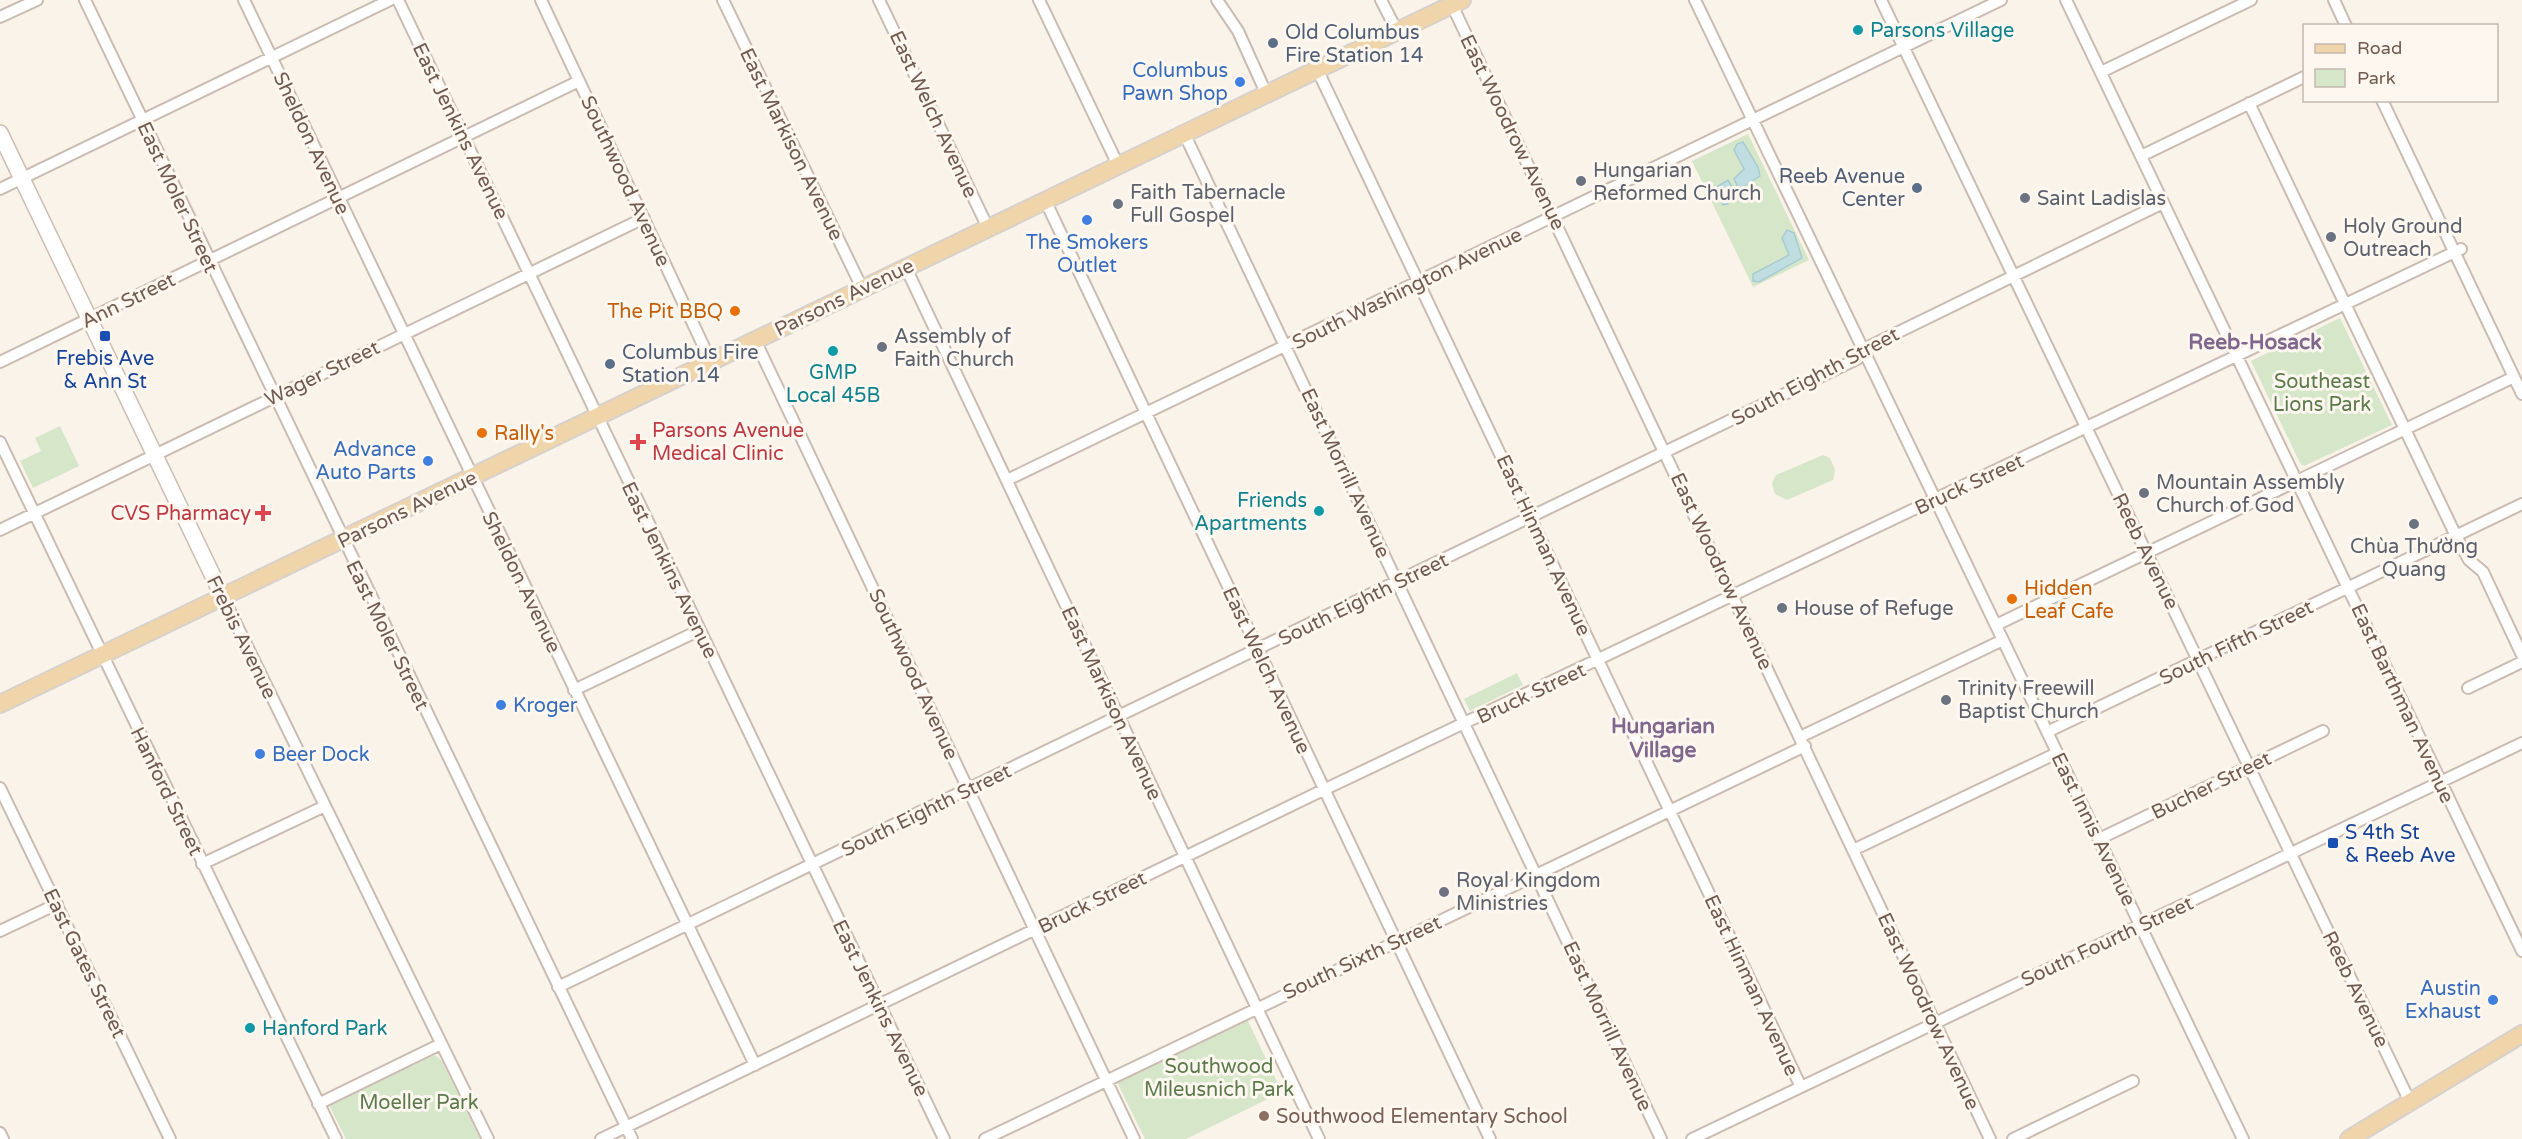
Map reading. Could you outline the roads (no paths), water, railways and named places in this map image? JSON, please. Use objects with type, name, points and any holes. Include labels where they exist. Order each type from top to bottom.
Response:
[{"type":"main road","name":"Parsons Avenue","points":[[0,704],[1457,2]]},
{"type":"main road","name":"Frebis Avenue","points":[[0,133],[223,597]]},
{"type":"main road","points":[[2349,1139],[2522,1034]]},
{"type":"street","points":[[0,17],[37,0]]},
{"type":"street","name":"East Moler Street","points":[[85,0],[342,540],[632,1139]]},
{"type":"street","name":"Sheldon Avenue","points":[[244,0],[754,1065]]},
{"type":"street","points":[[0,189],[390,0]]},
{"type":"street","name":"East Jenkins Avenue","points":[[398,0],[944,1139]]},
{"type":"street","name":"Southwood Avenue","points":[[541,0],[711,362]]},
{"type":"street","name":"East Markison Avenue","points":[[723,0],[862,288]]},
{"type":"street","name":"East Welch Avenue","points":[[879,0],[988,228]]},
{"type":"street","points":[[1039,0],[1118,165]]},
{"type":"street","points":[[1218,0],[1238,32],[1266,93]]},
{"type":"street","points":[[1381,0],[1396,31]]},
{"type":"street","name":"East Innis Avenue","points":[[1695,0],[2243,1139]]},
{"type":"street","name":"Reeb Avenue","points":[[1881,0],[2410,1102]]},
{"type":"street","name":"South Washington Avenue","points":[[1005,476],[1146,414],[2001,0]]},
{"type":"street","name":"East Barthman Avenue","points":[[2066,0],[2522,951]]},
{"type":"street","points":[[2101,72],[2251,0]]},
{"type":"street","points":[[2334,0],[2345,24]]},
{"type":"street","name":"East Woodrow Avenue","points":[[1457,2],[1554,217],[1990,1139]]},
{"type":"street","name":"East Hinman Avenue","points":[[1317,69],[1801,1087]]},
{"type":"street","points":[[2141,156],[2303,77]]},
{"type":"street","name":"Ann Street","points":[[0,362],[579,81]]},
{"type":"street","points":[[2383,102],[2458,250],[2522,394]]},
{"type":"street","points":[[2249,104],[2456,536],[2469,560],[2483,572],[2522,655]]},
{"type":"street","name":"East Morrill Avenue","points":[[1184,134],[1661,1139]]},
{"type":"street","name":"East Welch Avenue","points":[[1045,200],[1490,1139]]},
{"type":"street","name":"South Eighth Street","points":[[558,987],[1532,518],[1857,359],[1872,345],[2163,203]]},
{"type":"street","name":"Wager Street","points":[[0,531],[273,396],[644,218]]},
{"type":"street","name":"Bruck Street","points":[[601,1139],[1034,929],[2458,250]]},
{"type":"street","name":"East Markison Avenue","points":[[906,268],[1319,1139]]},
{"type":"street","name":"Southwood Avenue","points":[[755,340],[1134,1139]]},
{"type":"street","points":[[1996,625],[2514,377]]},
{"type":"street","name":"Hanford Street","points":[[0,442],[101,656],[336,1139]]},
{"type":"street","name":"South Fifth Street","points":[[2047,732],[2522,504]]},
{"type":"street","name":"Frebis Avenue","points":[[223,597],[488,1139]]},
{"type":"street","points":[[574,690],[700,630]]},
{"type":"street","name":"South Sixth Street","points":[[984,1139],[1670,810],[2003,640]]},
{"type":"street","points":[[2468,688],[2522,662]]},
{"type":"street","name":"Bucher Street","points":[[2097,836],[2323,731]]},
{"type":"street","name":"South Fourth Street","points":[[1692,1139],[2522,743]]},
{"type":"street","points":[[1853,850],[2057,753]]},
{"type":"street","name":"East Gates Street","points":[[0,788],[170,1139]]},
{"type":"street","points":[[202,864],[325,806]]},
{"type":"street","points":[[0,931],[57,904]]},
{"type":"street","points":[[318,1104],[441,1044]]},
{"type":"street","points":[[2013,1139],[2133,1081]]},
{"type":"street","points":[[0,1133],[3,1139]]},
{"type":"water","points":[[1743,142],[1758,167],[1760,176],[1742,188],[1738,187],[1734,179],[1744,169],[1734,150],[1737,144]]},
{"type":"water","points":[[1728,180],[1734,190],[1728,193],[1728,204],[1723,205],[1715,188]]},
{"type":"water","points":[[1787,230],[1794,233],[1802,258],[1759,282],[1753,281],[1753,274],[1789,255],[1782,238]]},
{"type":"place","name":"Parsons Village","points":[[1858,30]]},
{"type":"place","name":"Old Columbus Fire Station 14","points":[[1273,43]]},
{"type":"place","name":"Columbus Pawn Shop","points":[[1240,82]]},
{"type":"place","name":"Hungarian Reformed Church","points":[[1581,181]]},
{"type":"place","name":"Reeb Avenue Center","points":[[1917,188]]},
{"type":"place","name":"Saint Ladislas","points":[[2025,198]]},
{"type":"place","name":"Faith Tabernacle Full Gospel","points":[[1118,204]]},
{"type":"place","name":"The Smokers Outlet","points":[[1087,220]]},
{"type":"place","name":"Holy Ground Outreach","points":[[2331,237]]},
{"type":"place","name":"The Pit BBQ","points":[[735,311]]},
{"type":"place","name":"Frebis Ave & Ann St","points":[[105,336]]},
{"type":"place","name":"Assembly of Faith Church","points":[[882,347]]},
{"type":"place","name":"GMP Local 45B","points":[[833,351]]},
{"type":"place","name":"Columbus Fire Station 14","points":[[610,364]]},
{"type":"place","name":"Rally's","points":[[482,433]]},
{"type":"place","name":"Parsons Avenue Medical Clinic","points":[[638,442]]},
{"type":"place","name":"Advance Auto Parts","points":[[428,461]]},
{"type":"place","name":"Mountain Assembly Church of God","points":[[2144,493]]},
{"type":"place","name":"Friends Apartments","points":[[1319,511]]},
{"type":"place","name":"CVS Pharmacy","points":[[263,513]]},
{"type":"place","name":"Chùa Thường Quang","points":[[2414,524]]},
{"type":"place","name":"Hidden Leaf Cafe","points":[[2012,599]]},
{"type":"place","name":"House of Refuge","points":[[1782,608]]},
{"type":"place","name":"Trinity Freewill Baptist Church","points":[[1946,700]]},
{"type":"place","name":"Kroger","points":[[501,705]]},
{"type":"place","name":"Beer Dock","points":[[260,754]]},
{"type":"place","name":"S 4th St & Reeb Ave","points":[[2333,843]]},
{"type":"place","name":"Royal Kingdom Ministries","points":[[1444,892]]},
{"type":"place","name":"Austin Exhaust","points":[[2493,1000]]},
{"type":"place","name":"Hanford Park","points":[[250,1028]]},
{"type":"place","name":"Southwood Elementary School","points":[[1264,1116]]},
{"type":"district","name":"Reeb-Hosack","points":[[2255,342]]},
{"type":"district","name":"Hungarian Village","points":[[1663,738]]},
{"type":"park label","name":"Southeast Lions Park","points":[[2322,392]]},
{"type":"park label","name":"Southwood Mileusnich Park","points":[[1219,1078]]},
{"type":"park label","name":"Moeller Park","points":[[419,1102]]}]
